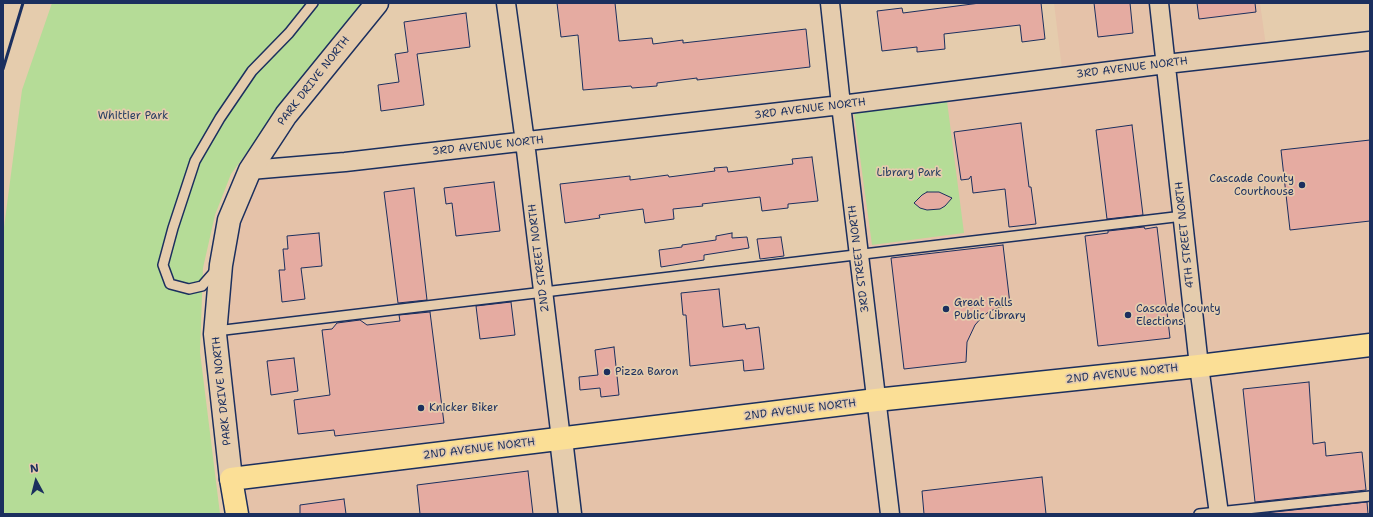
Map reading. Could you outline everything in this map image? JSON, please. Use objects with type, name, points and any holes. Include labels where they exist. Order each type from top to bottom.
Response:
[{"type":"main road","name":"2ND AVENUE NORTH","points":[[231,479],[876,400],[1199,366],[1370,344]]},
{"type":"main road","name":"PARK DRIVE NORTH","points":[[231,479],[236,514]]},
{"type":"street","name":"PARK DRIVE NORTH","points":[[231,479],[216,331],[222,265],[229,220],[250,170],[286,115],[377,3]]},
{"type":"street","name":"2ND STREET NORTH","points":[[506,3],[525,142],[570,514]]},
{"type":"street","name":"3RD STREET NORTH","points":[[830,3],[858,254],[890,514]]},
{"type":"street","name":"4TH STREET NORTH","points":[[1159,3],[1199,366],[1219,513]]},
{"type":"street","name":"3RD AVENUE NORTH","points":[[250,170],[345,162],[525,142],[841,105],[1166,64],[1370,41]]},
{"type":"lane","points":[[222,265],[202,286],[189,289],[170,284],[163,265],[173,228],[195,161],[220,118],[252,71],[289,33],[313,3]]},
{"type":"lane","points":[[216,331],[1183,216]]},
{"type":"lane","points":[[1199,514],[1370,496]]},
{"type":"shaded area","points":[[1054,3],[1260,3],[1267,53],[1370,41],[1370,514],[237,514],[216,331],[250,170],[525,142],[543,292],[858,254],[841,105],[1063,77]]},
{"type":"green space","name":"Whittier Park","points":[[52,3],[362,3],[298,83],[231,174],[215,215],[203,268],[200,352],[220,514],[3,514],[3,235],[22,90]]},
{"type":"green space","name":"Library Park","points":[[947,101],[964,233],[872,245],[854,113]]},
{"type":"building","points":[[557,3],[615,3],[619,41],[652,38],[653,44],[683,40],[683,43],[806,29],[810,67],[697,80],[697,78],[657,83],[657,86],[632,88],[631,86],[583,90],[578,35],[561,37]]},
{"type":"building","points":[[980,3],[1041,3],[1045,39],[1022,42],[1020,25],[944,34],[945,49],[917,52],[917,47],[882,51],[877,11],[902,8],[903,13]]},
{"type":"building","points":[[1094,3],[1130,3],[1133,33],[1098,37]]},
{"type":"building","points":[[1197,3],[1255,3],[1256,12],[1199,19]]},
{"type":"building","points":[[466,13],[470,47],[417,54],[424,105],[381,111],[378,85],[399,82],[395,54],[408,52],[404,22]]},
{"type":"building","points":[[1021,123],[1029,187],[1031,187],[1036,224],[1009,227],[1005,189],[973,193],[971,176],[969,179],[961,180],[954,132]]},
{"type":"building","points":[[1132,125],[1143,215],[1107,219],[1096,130]]},
{"type":"building","points":[[1370,140],[1370,221],[1290,230],[1281,150]]},
{"type":"building","points":[[812,157],[818,201],[788,204],[788,208],[762,211],[760,197],[673,209],[674,219],[645,223],[643,209],[599,215],[600,218],[565,223],[560,184],[630,176],[630,180],[668,175],[669,177],[715,171],[714,168],[727,167],[728,172],[793,164],[792,159]]},
{"type":"building","points":[[494,182],[500,231],[456,236],[452,203],[446,204],[444,188]]},
{"type":"building","points":[[414,188],[427,300],[398,303],[384,192]]},
{"type":"building","points":[[927,192],[939,192],[952,198],[940,209],[927,210],[920,208],[914,203]]},
{"type":"building","points":[[1144,227],[1145,229],[1157,227],[1170,338],[1098,346],[1085,236],[1108,233],[1108,231]]},
{"type":"building","points":[[319,233],[322,266],[301,268],[305,299],[282,302],[279,270],[285,270],[283,249],[288,249],[287,236]]},
{"type":"building","points":[[732,233],[732,238],[747,237],[749,248],[704,255],[704,260],[661,267],[659,250],[716,240],[716,236]]},
{"type":"building","points":[[781,237],[784,256],[760,259],[757,239]]},
{"type":"building","name":"Great Falls Public Library","points":[[1003,245],[1010,304],[990,311],[975,325],[967,342],[966,362],[904,369],[891,258]]},
{"type":"building","points":[[719,289],[723,327],[745,324],[746,329],[759,327],[764,369],[744,371],[743,360],[690,366],[686,315],[683,315],[681,293]]},
{"type":"building","points":[[511,302],[515,335],[480,339],[476,306]]},
{"type":"building","points":[[430,312],[444,423],[335,436],[334,430],[298,434],[294,400],[330,395],[322,330],[332,329],[337,323],[360,320],[367,325],[400,321],[399,315]]},
{"type":"building","name":"Pizza Baron","points":[[614,347],[619,395],[601,397],[600,388],[580,390],[579,377],[598,375],[595,350]]},
{"type":"building","points":[[294,358],[298,391],[271,395],[267,361]]},
{"type":"building","points":[[1309,382],[1313,444],[1325,442],[1326,456],[1362,452],[1366,490],[1255,502],[1243,389]]},
{"type":"building","points":[[528,471],[533,514],[420,514],[417,485]]},
{"type":"building","points":[[1042,477],[1046,514],[924,514],[922,491]]},
{"type":"building","points":[[344,499],[346,514],[300,514],[300,505]]},
{"type":"building","points":[[1367,502],[1368,514],[1256,514]]},
{"type":"railway","points":[[3,69],[23,3]]},
{"type":"place","name":"Cascade County Courthouse","points":[[1302,185]]},
{"type":"place","name":"Great Falls Public Library","points":[[946,309]]},
{"type":"place","name":"Cascade County Elections","points":[[1128,315]]},
{"type":"place","name":"Pizza Baron","points":[[607,372]]},
{"type":"place","name":"Knicker Biker","points":[[421,408]]}]
